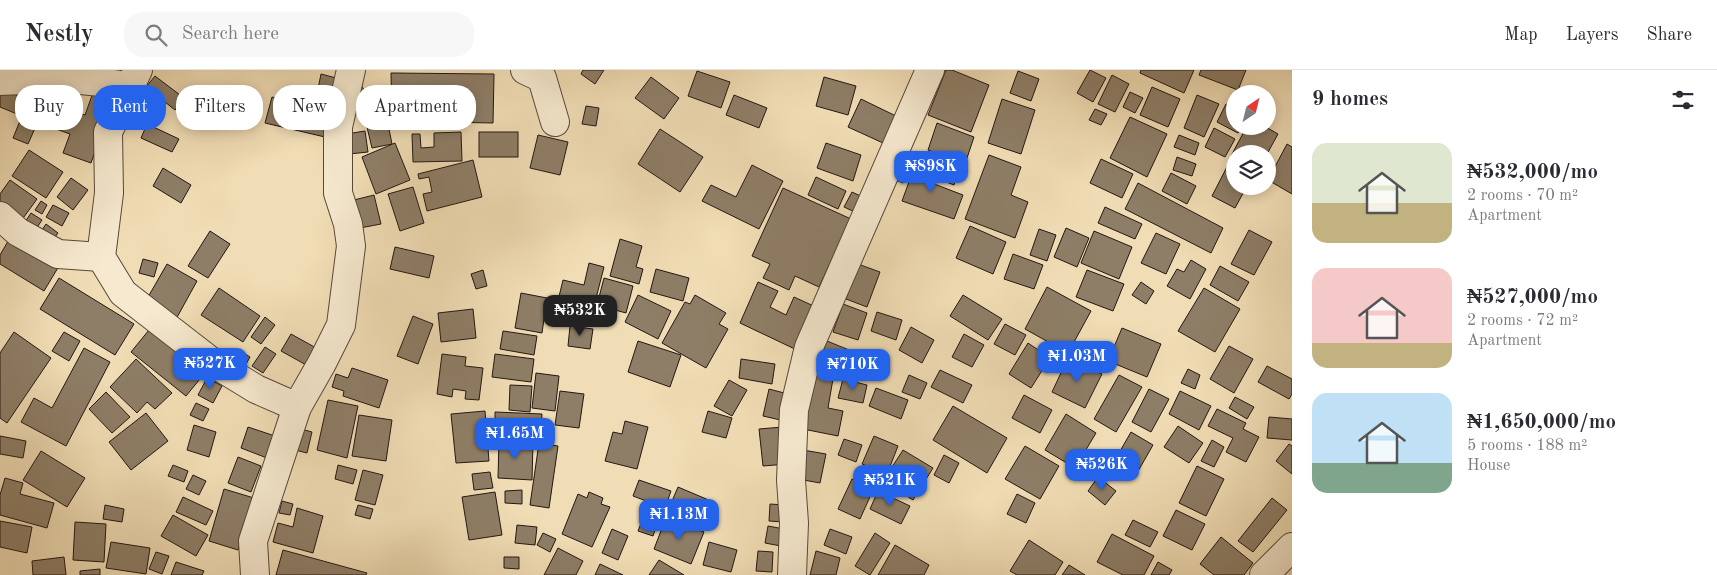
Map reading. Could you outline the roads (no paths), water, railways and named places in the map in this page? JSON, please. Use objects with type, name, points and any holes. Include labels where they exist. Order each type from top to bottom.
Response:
[{"type":"street","points":[[255,575],[253,541],[296,407],[322,363],[341,325],[350,246],[348,224],[338,193],[338,127],[351,70]]},
{"type":"street","points":[[525,70],[542,78],[555,122]]},
{"type":"street","points":[[792,575],[794,523],[791,480],[794,410],[809,347],[930,70]]},
{"type":"street","points":[[0,80],[134,78],[108,132],[109,194],[101,258],[123,293],[212,362],[256,389],[296,407]]},
{"type":"street","points":[[0,216],[18,232],[58,254],[101,258]]},
{"type":"street","points":[[1264,575],[1292,547]]}]
